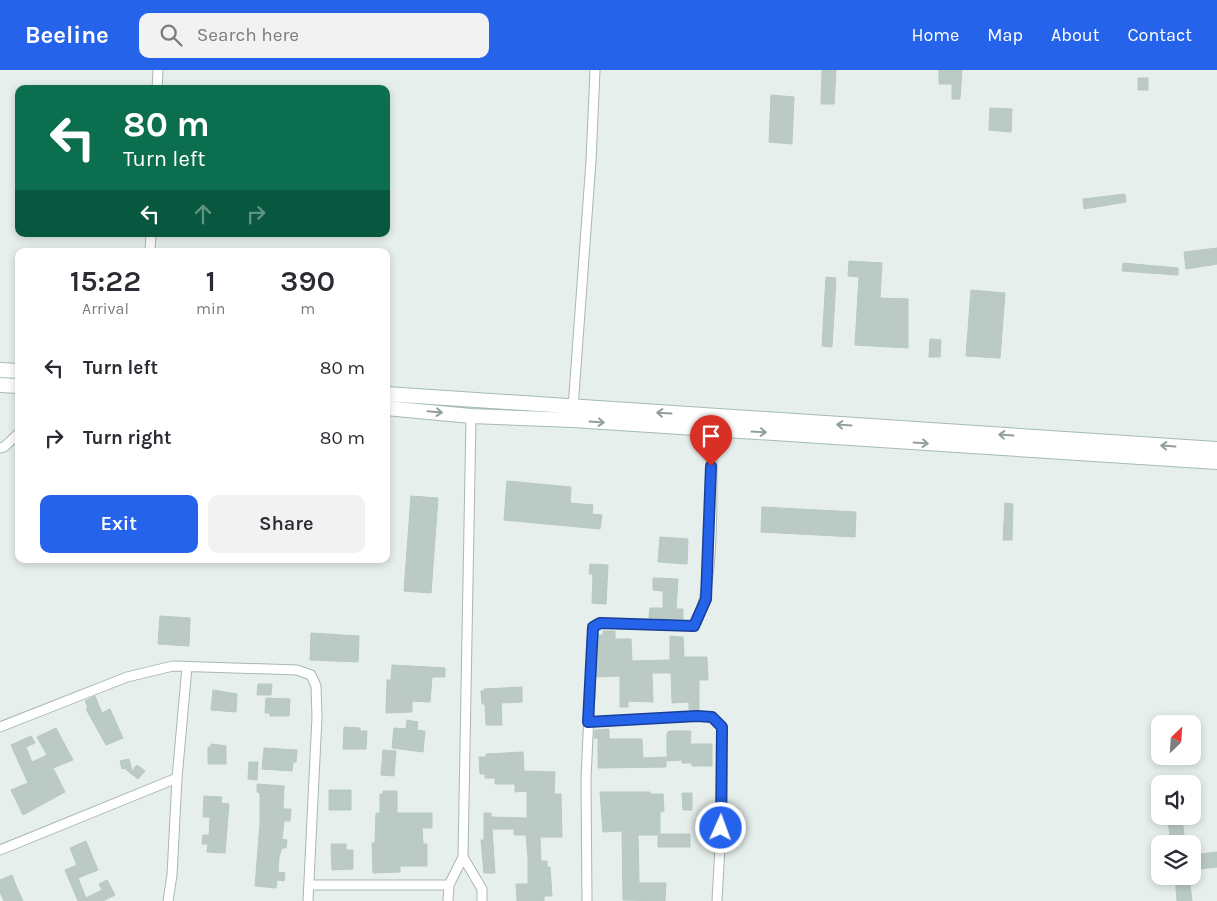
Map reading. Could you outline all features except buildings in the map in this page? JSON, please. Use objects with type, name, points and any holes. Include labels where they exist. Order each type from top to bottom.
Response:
[{"type":"street","points":[[157,85],[158,70]]},
{"type":"street","points":[[573,408],[591,171],[595,70]]},
{"type":"street","points":[[0,370],[15,371]]},
{"type":"street","points":[[0,385],[15,386]]},
{"type":"street","points":[[390,394],[573,408],[1217,449]]},
{"type":"street","points":[[390,408],[471,416],[1217,462]]},
{"type":"street","points":[[448,901],[449,886],[463,857],[471,416]]},
{"type":"street","points":[[587,901],[588,722],[593,627],[600,623],[694,626],[699,619],[706,599],[710,538],[712,430]]},
{"type":"street","points":[[0,448],[15,437]]},
{"type":"street","points":[[0,727],[127,677],[173,666],[297,670],[311,675],[316,686],[317,716],[308,901]]},
{"type":"street","points":[[168,901],[172,875],[177,778],[187,667]]},
{"type":"street","points":[[588,722],[697,716],[712,717],[722,727],[722,810],[717,901]]},
{"type":"street","points":[[0,850],[177,778]]},
{"type":"street","points":[[463,857],[482,889],[482,901]]},
{"type":"street","points":[[309,885],[449,886]]},
{"type":"route","points":[[711,466],[710,538],[706,599],[699,619],[694,626],[600,623],[593,627],[590,637],[588,722],[697,716],[712,717],[722,727],[724,743],[721,828]]}]
